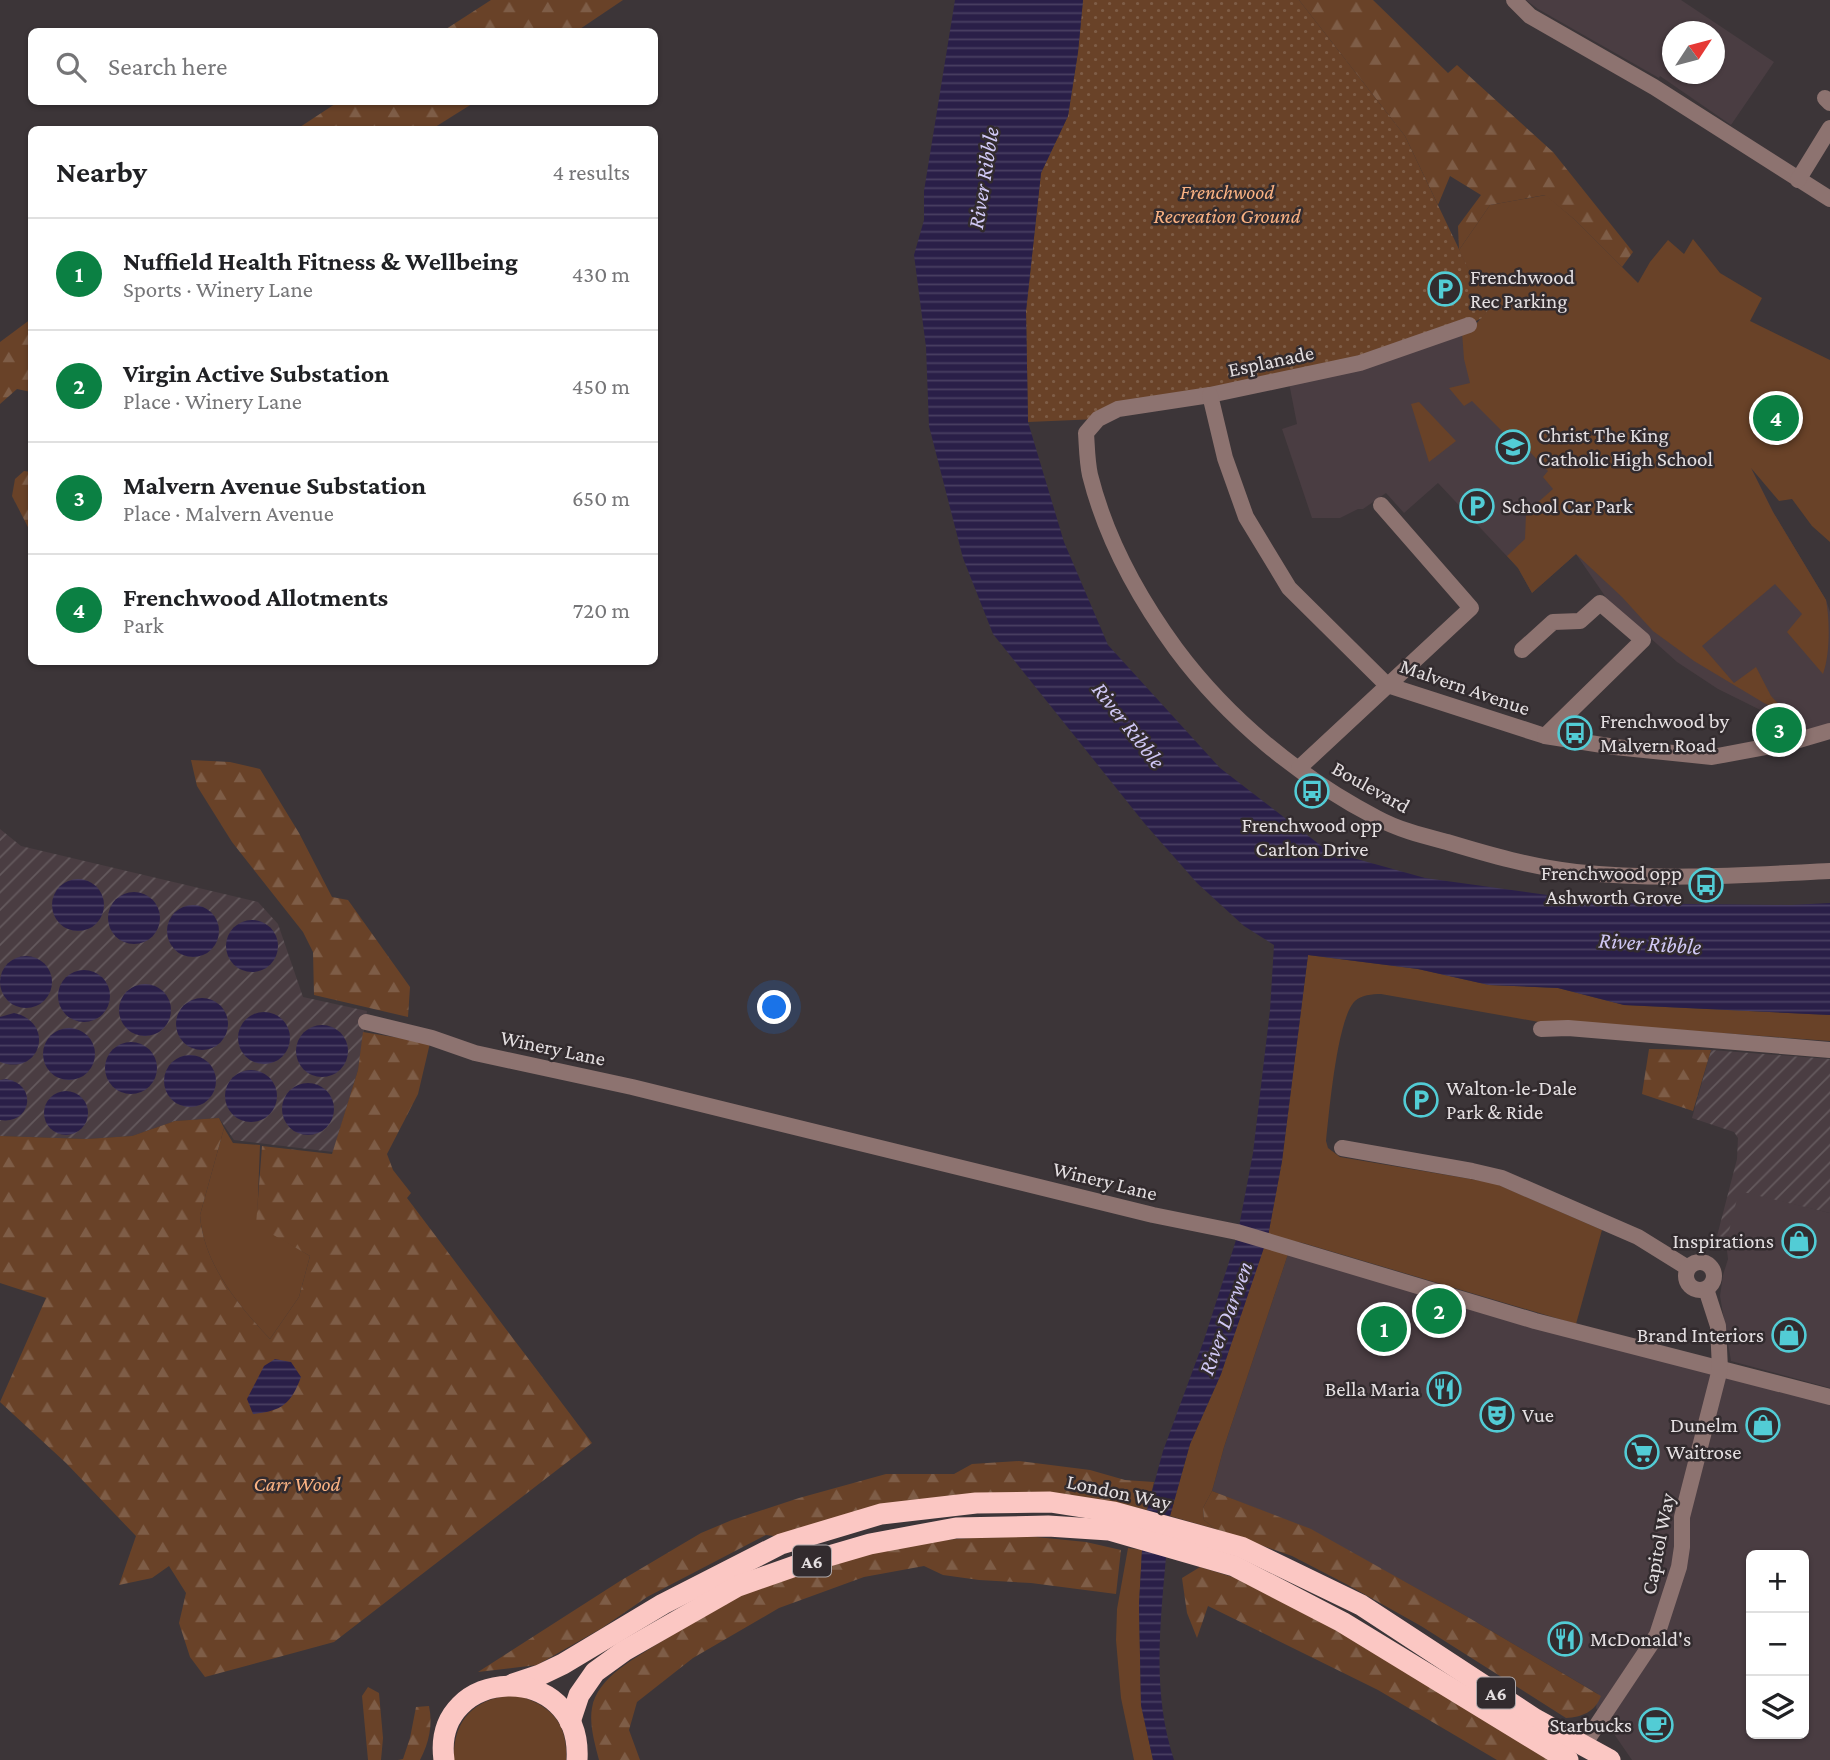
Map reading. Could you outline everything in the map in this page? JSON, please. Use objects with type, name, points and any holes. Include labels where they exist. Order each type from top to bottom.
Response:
[{"type":"highway","name":"London Way","points":[[513,1684],[563,1664],[663,1604],[781,1544],[881,1514],[976,1503],[1050,1502],[1237,1557],[1361,1605],[1535,1719],[1575,1755],[1610,1760]]},
{"type":"highway","name":"London Way","points":[[570,1722],[579,1695],[594,1672],[624,1651],[738,1586],[870,1544],[956,1528],[1048,1527],[1111,1521]]},
{"type":"highway","points":[[513,1684],[547,1695],[561,1707],[576,1740],[577,1760]]},
{"type":"highway","name":"A6","points":[[442,1757],[445,1733],[464,1703],[487,1689],[513,1684]]},
{"type":"street","points":[[1514,0],[1530,16],[1654,87],[1830,199]]},
{"type":"street","points":[[1798,180],[1830,128]]},
{"type":"street","name":"Esplanade","points":[[1086,433],[1098,419],[1118,409],[1210,395],[1360,363],[1468,326]]},
{"type":"street","name":"Malvern Avenue","points":[[1210,395],[1225,458],[1246,517],[1289,588],[1387,685],[1545,736],[1615,747],[1712,757],[1830,731]]},
{"type":"street","name":"Boulevard","points":[[1086,433],[1090,473],[1103,516],[1126,572],[1155,620],[1194,673],[1223,706],[1299,768],[1377,818],[1402,829],[1508,860],[1574,871],[1732,876],[1830,871]]},
{"type":"street","points":[[1299,768],[1471,608],[1381,505]]},
{"type":"street","points":[[1522,650],[1553,622],[1580,621],[1600,603],[1643,640],[1545,736]]},
{"type":"street","name":"Winery Lane","points":[[366,1022],[432,1038],[475,1053],[632,1087],[1153,1215],[1240,1233],[1535,1321],[1830,1397]]},
{"type":"street","points":[[1541,1029],[1568,1028],[1830,1050]]},
{"type":"street","name":"Capitol Way","points":[[1342,1148],[1502,1178],[1638,1237],[1688,1268],[1685,1277],[1688,1285],[1698,1291],[1706,1289],[1718,1326],[1720,1369],[1682,1517],[1679,1567],[1657,1635],[1575,1755]]},
{"type":"shaded area","points":[[1526,0],[1681,0],[1712,21],[1662,21],[1662,77]]},
{"type":"shaded area","points":[[1725,29],[1774,62],[1731,125],[1672,84],[1725,84]]},
{"type":"shaded area","name":"Christ The King Catholic High School","points":[[1459,250],[1749,464],[1773,512],[1826,600],[1830,612],[1830,727],[1807,733],[1718,689],[1677,662],[1607,599],[1576,554],[1532,593],[1518,568],[1438,483],[1404,513],[1386,493],[1363,509],[1340,518],[1312,518],[1282,429],[1297,424],[1289,383],[1472,329],[1488,310]]},
{"type":"shaded area","points":[[0,829],[21,846],[258,902],[278,924],[303,997],[367,1011],[358,1070],[333,1152],[234,1140],[219,1118],[175,1121],[132,1136],[86,1139],[0,1136]]},
{"type":"shaded area","points":[[1711,1050],[1830,1059],[1830,1213],[1739,1191],[1726,1243],[1716,1240],[1737,1159],[1738,1138],[1734,1132],[1692,1118]]},
{"type":"shaded area","points":[[1738,1190],[1830,1213],[1830,1388],[1731,1361],[1720,1296],[1728,1259],[1726,1243]]},
{"type":"shaded area","points":[[1288,1254],[1830,1402],[1830,1760],[1632,1760],[1596,1708],[1598,1694],[1466,1616],[1311,1530],[1212,1491]]},
{"type":"green space","points":[[491,0],[623,0],[581,28],[448,28]]},
{"type":"green space","name":"Frenchwood Recreation Ground","points":[[1083,0],[1299,0],[1405,136],[1488,310],[1482,318],[1349,365],[1098,419],[1028,422],[1026,311],[1041,173],[1068,116]]},
{"type":"green space","points":[[1299,0],[1373,0],[1448,73],[1457,65],[1553,152],[1633,252],[1622,267],[1574,219],[1545,195],[1490,205],[1459,250],[1458,226],[1481,195],[1450,176],[1438,205],[1405,136]]},
{"type":"green space","points":[[333,105],[470,105],[437,126],[302,126]]},
{"type":"green space","name":"Christ The King Catholic High School","points":[[1546,195],[1638,283],[1650,262],[1668,240],[1684,254],[1693,239],[1720,273],[1762,298],[1750,321],[1830,360],[1830,542],[1812,526],[1792,499],[1779,501],[1751,468],[1773,512],[1826,600],[1829,638],[1823,674],[1787,632],[1802,614],[1775,584],[1702,646],[1734,683],[1756,667],[1771,696],[1788,714],[1764,703],[1694,661],[1653,631],[1622,597],[1576,554],[1532,593],[1518,568],[1507,556],[1525,539],[1526,513],[1553,489],[1543,477],[1548,471],[1530,452],[1526,455],[1472,401],[1464,406],[1449,388],[1470,383],[1464,359],[1462,332],[1472,329],[1488,310],[1459,250],[1490,205]]},
{"type":"green space","points":[[28,321],[28,391],[17,389],[0,404],[0,342]]},
{"type":"green space","points":[[1419,402],[1456,441],[1429,462],[1411,404]]},
{"type":"green space","points":[[24,471],[28,472],[28,527],[12,496],[15,479]]},
{"type":"green space","points":[[191,760],[230,762],[260,769],[299,833],[332,897],[348,900],[410,987],[408,1017],[314,995],[313,952],[303,932],[232,842],[197,786]]},
{"type":"green space","points":[[1308,955],[1418,969],[1489,985],[1558,988],[1624,1005],[1830,1015],[1830,1041],[1539,1022],[1381,994],[1363,996],[1355,1001],[1343,1026],[1339,1046],[1326,1141],[1328,1148],[1340,1157],[1494,1183],[1602,1230],[1576,1324],[1303,1243],[1268,1236],[1282,1161]]},
{"type":"green space","name":"Carr Wood","points":[[363,1032],[430,1043],[418,1094],[387,1154],[393,1170],[411,1193],[407,1198],[592,1443],[334,1642],[205,1677],[190,1657],[179,1623],[186,1593],[169,1566],[152,1578],[119,1585],[136,1536],[66,1463],[0,1402],[46,1298],[0,1283],[0,1136],[86,1139],[132,1136],[175,1121],[219,1118],[224,1128],[200,1215],[203,1233],[208,1250],[224,1282],[270,1339],[299,1297],[310,1256],[256,1225],[262,1146],[332,1154],[358,1070]]},
{"type":"green space","points":[[1649,1049],[1711,1050],[1693,1111],[1642,1094]]},
{"type":"green space","points":[[224,1128],[233,1143],[260,1145],[257,1224],[310,1256],[299,1297],[270,1339],[224,1282],[208,1250],[203,1233],[200,1215]]},
{"type":"green space","points":[[1264,1246],[1288,1254],[1212,1491],[1203,1508],[1204,1520],[1215,1529],[1170,1516],[1190,1444],[1221,1374]]},
{"type":"green space","points":[[1019,1461],[1090,1470],[1125,1480],[1154,1482],[1147,1510],[1122,1504],[865,1509],[774,1536],[766,1535],[647,1597],[602,1628],[537,1665],[478,1672],[620,1581],[701,1533],[732,1520],[886,1474],[954,1474],[972,1464]]},
{"type":"green space","points":[[1212,1491],[1311,1529],[1601,1696],[1587,1713],[1566,1718],[1421,1626],[1348,1585],[1292,1556],[1215,1529],[1204,1520],[1203,1508]]},
{"type":"green space","points":[[1036,1537],[1086,1542],[1121,1550],[1116,1594],[943,1575],[924,1566],[864,1577],[779,1608],[693,1658],[637,1702],[629,1730],[640,1760],[599,1760],[591,1714],[595,1697],[601,1687],[629,1662],[718,1606],[785,1578],[879,1551],[942,1541]]},
{"type":"green space","points":[[1128,1548],[1142,1550],[1139,1605],[1141,1705],[1153,1760],[1134,1760],[1121,1698],[1116,1640],[1117,1609]]},
{"type":"green space","points":[[1200,1567],[1249,1582],[1429,1682],[1556,1760],[1497,1760],[1378,1690],[1208,1606],[1197,1638],[1187,1613],[1182,1578]]},
{"type":"green space","points":[[368,1687],[379,1693],[383,1738],[381,1760],[368,1760],[362,1696]]},
{"type":"green space","points":[[516,1695],[539,1704],[555,1717],[564,1736],[566,1760],[454,1760],[457,1733],[469,1713],[489,1700]]},
{"type":"green space","points":[[429,1706],[429,1734],[420,1760],[398,1760],[403,1759],[416,1707]]},
{"type":"water","points":[[955,0],[1083,0],[1068,116],[1041,173],[1026,311],[1028,422],[1064,542],[1108,645],[1220,768],[1328,851],[1425,878],[1604,903],[1830,903],[1830,1015],[1624,1005],[1558,988],[1489,985],[1418,969],[1308,955],[1282,1161],[1268,1236],[1221,1374],[1190,1444],[1170,1516],[1147,1510],[1163,1451],[1204,1340],[1237,1237],[1253,1153],[1270,1010],[1274,945],[1244,926],[1197,883],[1145,824],[993,634],[963,558],[929,426],[926,347],[914,255],[924,220],[924,191]]},
{"type":"water","points":[[78,879],[88,881],[96,887],[102,895],[102,915],[96,923],[88,929],[78,931],[68,929],[60,923],[54,915],[52,905],[54,895],[60,887],[68,881]]},
{"type":"water","points":[[134,892],[144,894],[152,900],[158,908],[158,928],[152,936],[144,942],[134,944],[124,942],[116,936],[110,928],[108,918],[110,908],[116,900],[124,894]]},
{"type":"water","points":[[193,905],[203,907],[211,913],[217,921],[217,941],[211,949],[203,955],[193,957],[183,955],[175,949],[169,941],[167,931],[169,921],[175,913],[183,907]]},
{"type":"water","points":[[252,920],[262,922],[270,928],[276,936],[276,956],[270,964],[262,970],[252,972],[242,970],[234,964],[228,956],[226,946],[228,936],[234,928],[242,922]]},
{"type":"water","points":[[26,956],[36,958],[44,964],[50,972],[50,992],[44,1000],[36,1006],[26,1008],[16,1006],[8,1000],[2,992],[0,982],[2,972],[8,964],[16,958]]},
{"type":"water","points":[[84,970],[94,972],[102,978],[108,986],[108,1006],[102,1014],[94,1020],[84,1022],[74,1020],[66,1014],[60,1006],[58,996],[60,986],[66,978],[74,972]]},
{"type":"water","points":[[145,984],[155,986],[163,992],[169,1000],[169,1020],[163,1028],[155,1034],[145,1036],[135,1034],[127,1028],[121,1020],[119,1010],[121,1000],[127,992],[135,986]]},
{"type":"water","points":[[202,998],[212,1000],[220,1006],[226,1014],[226,1034],[220,1042],[212,1048],[202,1050],[192,1048],[184,1042],[178,1034],[176,1024],[178,1014],[184,1006],[192,1000]]},
{"type":"water","points":[[264,1012],[274,1014],[282,1020],[288,1028],[288,1048],[282,1056],[274,1062],[264,1064],[254,1062],[246,1056],[240,1048],[238,1038],[240,1028],[246,1020],[254,1014]]},
{"type":"water","points":[[14,1013],[27,1018],[39,1036],[34,1055],[25,1062],[14,1065],[0,1062],[0,1017]]},
{"type":"water","points":[[322,1025],[332,1027],[340,1033],[346,1041],[346,1061],[340,1069],[332,1075],[322,1077],[312,1075],[304,1069],[298,1061],[296,1051],[298,1041],[304,1033],[312,1027]]},
{"type":"water","points":[[69,1028],[79,1030],[87,1036],[93,1044],[93,1064],[87,1072],[79,1078],[69,1080],[59,1078],[51,1072],[45,1064],[43,1054],[45,1044],[51,1036],[59,1030]]},
{"type":"water","points":[[131,1042],[141,1044],[149,1050],[155,1058],[155,1078],[149,1086],[141,1092],[131,1094],[121,1092],[113,1086],[107,1078],[105,1068],[107,1058],[113,1050],[121,1044]]},
{"type":"water","points":[[190,1055],[200,1057],[208,1063],[214,1071],[214,1091],[208,1099],[200,1105],[190,1107],[180,1105],[172,1099],[166,1091],[164,1081],[166,1071],[172,1063],[180,1057]]},
{"type":"water","points":[[251,1070],[261,1072],[269,1078],[275,1086],[275,1106],[269,1114],[261,1120],[251,1122],[241,1120],[233,1114],[227,1106],[225,1096],[227,1086],[233,1078],[241,1072]]},
{"type":"water","points":[[6,1079],[23,1088],[27,1103],[19,1116],[11,1120],[0,1120],[0,1080]]},
{"type":"water","points":[[308,1083],[318,1085],[326,1091],[332,1099],[332,1119],[326,1127],[318,1133],[308,1135],[298,1133],[290,1127],[284,1119],[282,1109],[284,1099],[290,1091],[298,1085]]},
{"type":"water","points":[[66,1091],[75,1092],[82,1097],[87,1104],[87,1122],[82,1129],[75,1134],[66,1135],[57,1134],[50,1129],[45,1122],[44,1113],[45,1104],[50,1097],[57,1092]]},
{"type":"water","points":[[275,1359],[291,1362],[301,1377],[284,1405],[271,1411],[253,1414],[247,1399],[264,1366]]},
{"type":"water","points":[[1142,1550],[1166,1557],[1160,1634],[1160,1685],[1167,1735],[1174,1760],[1153,1760],[1141,1705],[1139,1605]]},
{"type":"place","name":"Frenchwood Rec Parking","points":[[1445,289]]},
{"type":"place","name":"Frenchwood Allotments","points":[[1776,418]]},
{"type":"place","name":"Christ The King Catholic High School","points":[[1513,447]]},
{"type":"place","name":"School Car Park","points":[[1477,506]]},
{"type":"place","name":"Malvern Avenue Substation","points":[[1779,730]]},
{"type":"place","name":"Frenchwood by Malvern Road","points":[[1575,733]]},
{"type":"place","name":"Frenchwood opp Carlton Drive","points":[[1312,791]]},
{"type":"place","name":"Frenchwood opp Ashworth Grove","points":[[1706,885]]},
{"type":"place","name":"Walton-le-Dale Park & Ride","points":[[1421,1100]]},
{"type":"place","name":"Inspirations","points":[[1799,1241]]},
{"type":"place","name":"Virgin Active Substation","points":[[1439,1311]]},
{"type":"place","name":"Nuffield Health Fitness & Wellbeing","points":[[1384,1329]]},
{"type":"place","name":"Brand Interiors","points":[[1789,1335]]},
{"type":"place","name":"Bella Maria","points":[[1444,1389]]},
{"type":"place","name":"Vue","points":[[1497,1415]]},
{"type":"place","name":"Dunelm","points":[[1763,1425]]},
{"type":"place","name":"Waitrose","points":[[1642,1452]]},
{"type":"place","name":"McDonald's","points":[[1565,1639]]},
{"type":"place","name":"Starbucks","points":[[1656,1725]]},
{"type":"water label","name":"River Ribble","points":[[983,178]]},
{"type":"water label","name":"River Ribble","points":[[1129,725]]},
{"type":"water label","name":"River Ribble","points":[[1650,943]]},
{"type":"water label","name":"River Darwen","points":[[1225,1318]]}]
